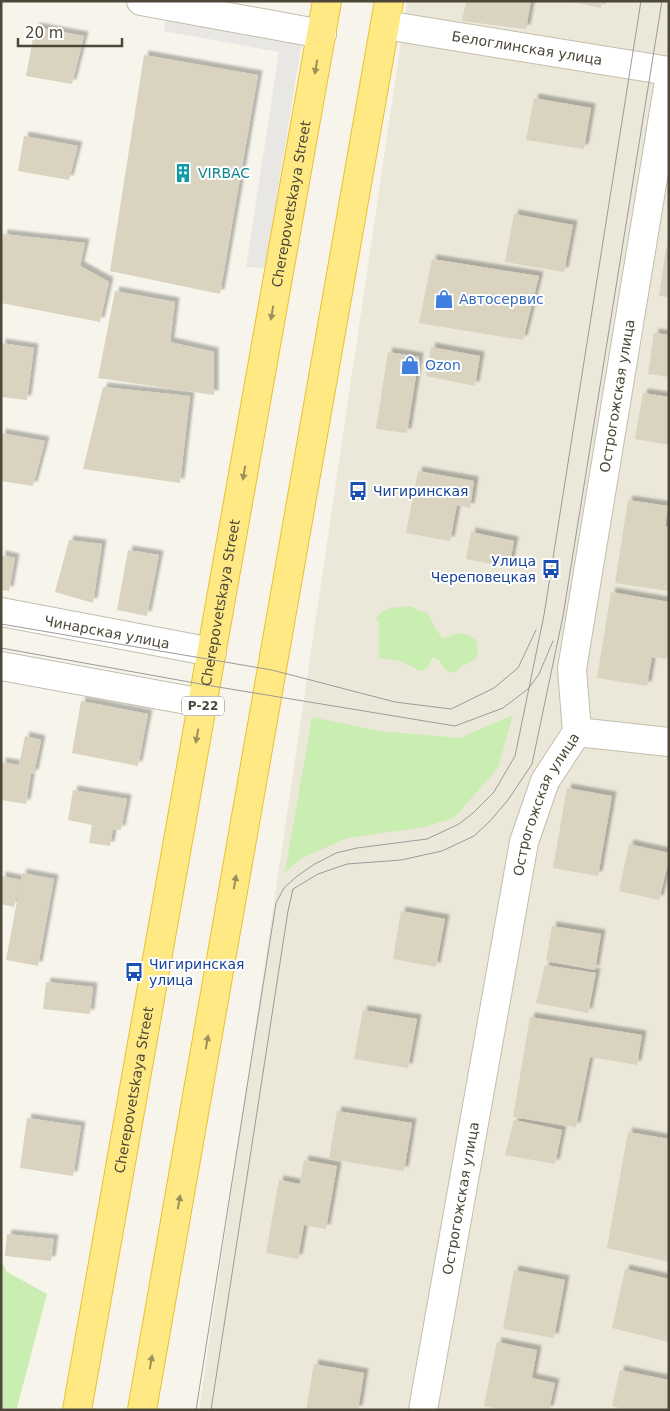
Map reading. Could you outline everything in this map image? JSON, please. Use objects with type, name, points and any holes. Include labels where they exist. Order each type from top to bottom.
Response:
[{"type":"highway","name":"Cherepovetskaya Street","points":[[77,1410],[327,1]]},
{"type":"highway","points":[[142,1410],[387,13]]},
{"type":"street","points":[[141,1],[322,34]]},
{"type":"street","name":"Белоглинская улица","points":[[387,13],[669,71]]},
{"type":"street","name":"Острогожская улица","points":[[423,1410],[524,842],[545,782],[577,732],[572,669],[669,81]]},
{"type":"street","name":"Чинарская улица","points":[[1,612],[212,652]]},
{"type":"street","points":[[1,666],[203,703]]},
{"type":"street","points":[[577,732],[669,742]]},
{"type":"shaded area","points":[[407,1],[669,1],[669,1410],[199,1410]]},
{"type":"shaded area","points":[[167,5],[305,23],[265,268],[246,267],[279,52],[164,31]]},
{"type":"green space","points":[[411,606],[419,611],[428,613],[443,639],[453,635],[464,634],[476,640],[478,652],[475,660],[464,665],[454,673],[445,670],[440,661],[433,657],[427,668],[422,671],[402,662],[379,658],[379,623],[376,619],[387,609]]},
{"type":"green space","points":[[513,715],[498,768],[454,818],[425,827],[347,838],[302,858],[285,872],[312,717],[379,731],[460,738]]},
{"type":"green space","points":[[1,1260],[7,1272],[47,1294],[17,1408],[1,1408]]},
{"type":"building","points":[[466,1],[531,1],[526,29],[462,21]]},
{"type":"building","points":[[568,1],[602,1],[601,8]]},
{"type":"building","points":[[35,27],[84,36],[72,84],[26,76]]},
{"type":"building","name":"VIRBAC","points":[[144,55],[258,75],[220,294],[110,271]]},
{"type":"building","points":[[534,98],[591,108],[584,149],[526,140]]},
{"type":"building","points":[[24,136],[78,146],[69,180],[18,171]]},
{"type":"building","points":[[514,214],[573,225],[564,272],[505,262]]},
{"type":"building","points":[[3,234],[85,243],[80,266],[109,282],[100,322],[1,303]]},
{"type":"building","points":[[666,248],[669,248],[669,297],[659,296]]},
{"type":"building","points":[[432,259],[539,276],[523,340],[419,323]]},
{"type":"building","points":[[115,291],[175,302],[170,342],[214,352],[214,395],[98,378]]},
{"type":"building","points":[[654,333],[669,335],[669,377],[648,374]]},
{"type":"building","points":[[1,343],[34,348],[27,400],[1,397]]},
{"type":"building","points":[[431,347],[480,356],[475,386],[426,376]]},
{"type":"building","points":[[388,352],[419,357],[407,433],[376,429]]},
{"type":"building","points":[[103,387],[190,396],[180,483],[83,469]]},
{"type":"building","points":[[643,393],[669,397],[669,445],[635,439]]},
{"type":"building","points":[[1,433],[45,441],[33,486],[1,481]]},
{"type":"building","points":[[418,471],[474,481],[470,508],[457,505],[450,541],[406,533]]},
{"type":"building","points":[[628,500],[668,506],[665,526],[669,527],[669,591],[615,583]]},
{"type":"building","points":[[471,532],[514,541],[509,567],[466,559]]},
{"type":"building","points":[[69,540],[102,544],[93,603],[55,592]]},
{"type":"building","points":[[128,550],[159,555],[147,616],[117,610]]},
{"type":"building","points":[[1,555],[15,558],[9,591],[1,590]]},
{"type":"building","points":[[611,592],[669,602],[669,643],[666,659],[652,657],[647,686],[597,678]]},
{"type":"building","points":[[81,701],[148,714],[138,766],[72,753]]},
{"type":"building","points":[[25,736],[41,740],[34,774],[31,774],[26,804],[1,800],[1,762],[19,765]]},
{"type":"building","points":[[567,788],[612,796],[598,876],[553,868]]},
{"type":"building","points":[[73,790],[127,799],[121,830],[113,829],[110,846],[89,843],[92,825],[68,820]]},
{"type":"building","points":[[629,844],[669,853],[659,900],[619,891]]},
{"type":"building","points":[[22,873],[54,879],[38,966],[6,960],[20,885],[14,907],[1,904],[1,876],[21,880]]},
{"type":"building","points":[[401,911],[445,919],[436,967],[393,959]]},
{"type":"building","points":[[552,926],[601,934],[595,970],[546,961]]},
{"type":"building","points":[[545,965],[596,973],[588,1013],[536,1003]]},
{"type":"building","points":[[46,982],[93,987],[90,1014],[43,1009]]},
{"type":"building","points":[[363,1010],[417,1019],[408,1068],[354,1059]]},
{"type":"building","points":[[530,1017],[642,1035],[637,1065],[590,1057],[576,1127],[513,1117]]},
{"type":"building","points":[[337,1111],[412,1123],[404,1171],[329,1159]]},
{"type":"building","points":[[27,1118],[81,1126],[73,1176],[20,1168]]},
{"type":"building","points":[[514,1120],[562,1130],[555,1164],[505,1155]]},
{"type":"building","points":[[628,1132],[669,1139],[669,1262],[607,1248]]},
{"type":"building","points":[[304,1160],[337,1166],[326,1229],[304,1225],[298,1259],[266,1253],[279,1180],[300,1184]]},
{"type":"building","points":[[7,1234],[54,1239],[51,1261],[5,1256]]},
{"type":"building","points":[[625,1269],[669,1279],[669,1342],[612,1328]]},
{"type":"building","points":[[514,1270],[565,1280],[554,1338],[503,1329]]},
{"type":"building","points":[[497,1342],[537,1350],[532,1378],[555,1383],[549,1410],[502,1410],[484,1406]]},
{"type":"building","points":[[314,1364],[364,1373],[358,1410],[306,1410]]},
{"type":"building","points":[[620,1370],[669,1380],[669,1410],[627,1410],[612,1406]]},
{"type":"tram line","points":[[196,1410],[276,903],[284,888],[296,877],[313,865],[336,853],[357,848],[427,839],[459,824],[494,792],[515,756],[544,615],[641,1]]},
{"type":"tram line","points":[[211,1410],[288,911],[293,889],[318,874],[347,864],[401,860],[442,851],[474,836],[508,800],[532,764],[563,616],[662,1]]},
{"type":"tram line","points":[[1,624],[272,670],[395,702],[451,709],[494,688],[518,668],[536,630]]},
{"type":"tram line","points":[[1,648],[206,685],[455,726],[503,708],[528,689],[539,674],[553,641]]},
{"type":"place","name":"VIRBAC","points":[[183,173]]},
{"type":"place","name":"Автосервис","points":[[444,299]]},
{"type":"place","name":"Ozon","points":[[410,365]]},
{"type":"place","name":"Чигиринская","points":[[358,491]]},
{"type":"place","name":"Улица Череповецкая","points":[[551,569]]},
{"type":"place","name":"Чигиринская улица","points":[[134,972]]}]
